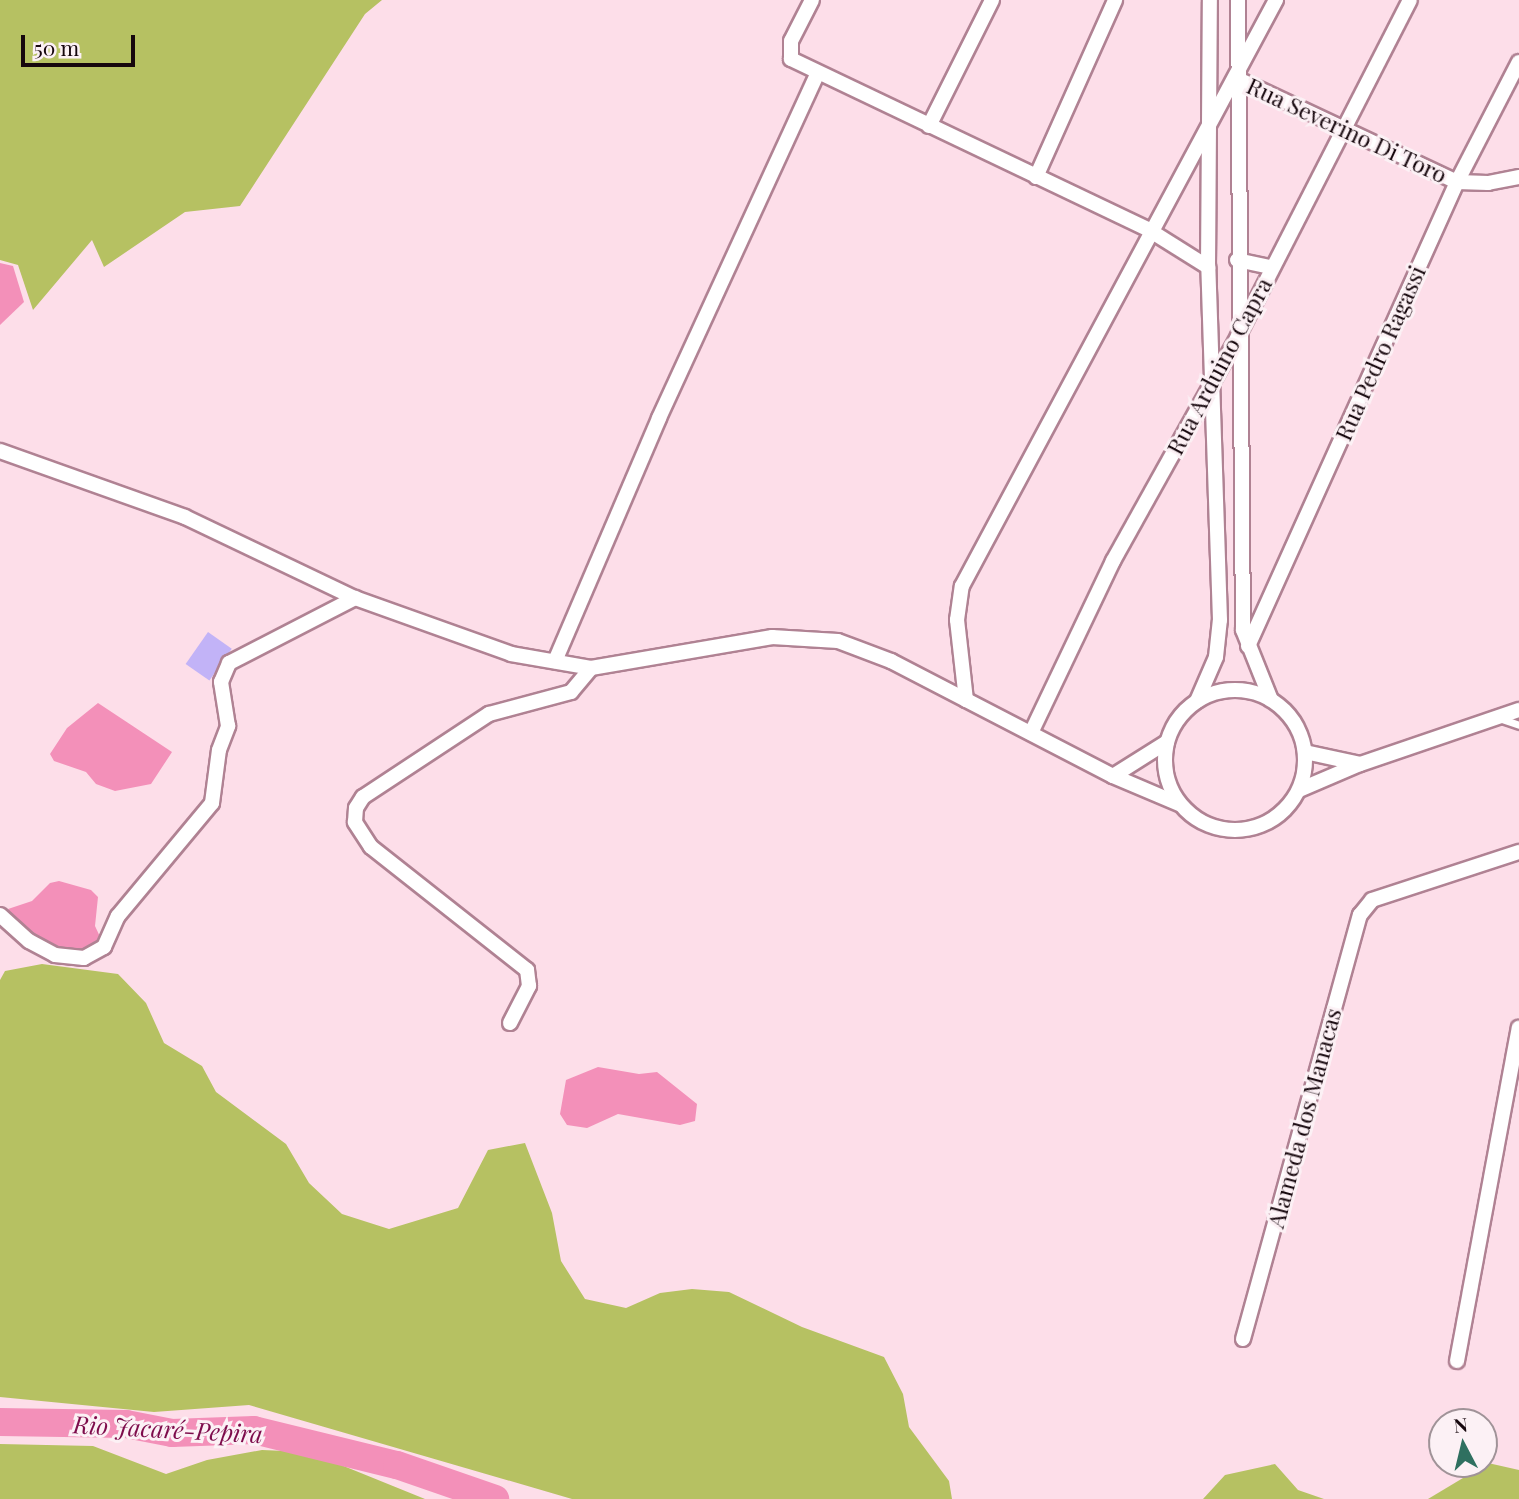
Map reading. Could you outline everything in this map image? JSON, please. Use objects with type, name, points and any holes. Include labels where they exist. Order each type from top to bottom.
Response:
[{"type":"street","points":[[812,0],[791,41],[791,59],[817,74],[1149,230],[1208,267]]},
{"type":"street","points":[[929,126],[992,0]]},
{"type":"street","points":[[1035,177],[1115,0]]},
{"type":"street","points":[[1179,804],[1165,768],[1167,742],[1178,719],[1197,701],[1216,657],[1220,620],[1208,267],[1210,0]]},
{"type":"street","points":[[0,451],[184,517],[355,598],[511,654],[591,668],[772,637],[808,636],[838,641],[891,661],[1113,775],[1179,804],[1210,826],[1249,829],[1283,811],[1298,790],[1305,752],[1297,728],[1271,700],[1243,630],[1237,260],[1238,0]]},
{"type":"street","points":[[966,700],[957,620],[962,586],[1149,230],[1236,78],[1276,0]]},
{"type":"street","name":"Rua Arduino Capra","points":[[1031,733],[1113,561],[1238,336],[1410,0]]},
{"type":"street","name":"Rua Pedro Ragassi","points":[[1248,646],[1457,181],[1519,62]]},
{"type":"street","points":[[555,661],[659,418],[817,74]]},
{"type":"street","name":"Rua Severino Di Toro","points":[[1236,78],[1457,181]]},
{"type":"street","points":[[1457,181],[1488,183],[1519,177]]},
{"type":"street","points":[[1237,260],[1271,267]]},
{"type":"street","points":[[0,915],[29,941],[55,955],[84,958],[104,947],[118,916],[212,803],[215,771],[228,726],[221,681],[229,663],[355,598]]},
{"type":"street","points":[[510,1023],[529,986],[527,970],[371,847],[355,822],[356,807],[363,797],[489,714],[571,692],[591,668]]},
{"type":"street","points":[[1197,701],[1234,690],[1271,700]]},
{"type":"street","points":[[1298,790],[1360,764],[1519,710]]},
{"type":"street","points":[[1113,775],[1167,742]]},
{"type":"street","points":[[1305,752],[1360,764]]},
{"type":"street","name":"Alameda dos Manacas","points":[[1242,1339],[1360,915],[1372,900],[1519,852]]},
{"type":"street","points":[[1457,1361],[1519,1028]]},
{"type":"lane","points":[[1498,717],[1519,725]]},
{"type":"green space","points":[[0,0],[382,0],[365,14],[240,206],[185,212],[104,267],[92,240],[33,310],[18,265],[0,260]]},
{"type":"green space","points":[[42,964],[118,974],[146,1003],[164,1043],[202,1066],[216,1092],[286,1144],[309,1183],[342,1214],[389,1229],[458,1208],[488,1150],[525,1143],[552,1213],[561,1261],[585,1299],[626,1308],[660,1293],[692,1289],[729,1292],[802,1327],[884,1357],[903,1394],[909,1427],[949,1481],[952,1499],[572,1499],[249,1405],[154,1412],[0,1397],[0,980],[5,971]]},
{"type":"green space","points":[[0,1444],[93,1446],[166,1474],[207,1460],[262,1450],[309,1452],[425,1499],[0,1499]]},
{"type":"green space","points":[[1275,1464],[1298,1490],[1324,1499],[1203,1499],[1225,1475]]},
{"type":"green space","points":[[1498,1465],[1519,1470],[1519,1499],[1428,1499],[1463,1478],[1498,1478]]},
{"type":"shaded area","points":[[0,263],[13,266],[24,302],[0,325]]},
{"type":"shaded area","points":[[98,703],[172,752],[151,784],[115,791],[96,784],[86,772],[54,761],[50,754],[67,728]]},
{"type":"shaded area","points":[[59,881],[91,890],[98,897],[95,926],[102,941],[89,950],[54,947],[13,919],[8,909],[32,901],[50,883]]},
{"type":"shaded area","points":[[598,1067],[639,1074],[657,1072],[697,1104],[695,1121],[680,1125],[618,1114],[587,1128],[567,1125],[560,1114],[566,1080]]},
{"type":"building","points":[[208,632],[232,649],[209,681],[186,664]]},
{"type":"waterway","name":"Rio Jacaré-Pepira","points":[[0,1422],[126,1424],[172,1433],[254,1430],[397,1465],[495,1499]]}]
